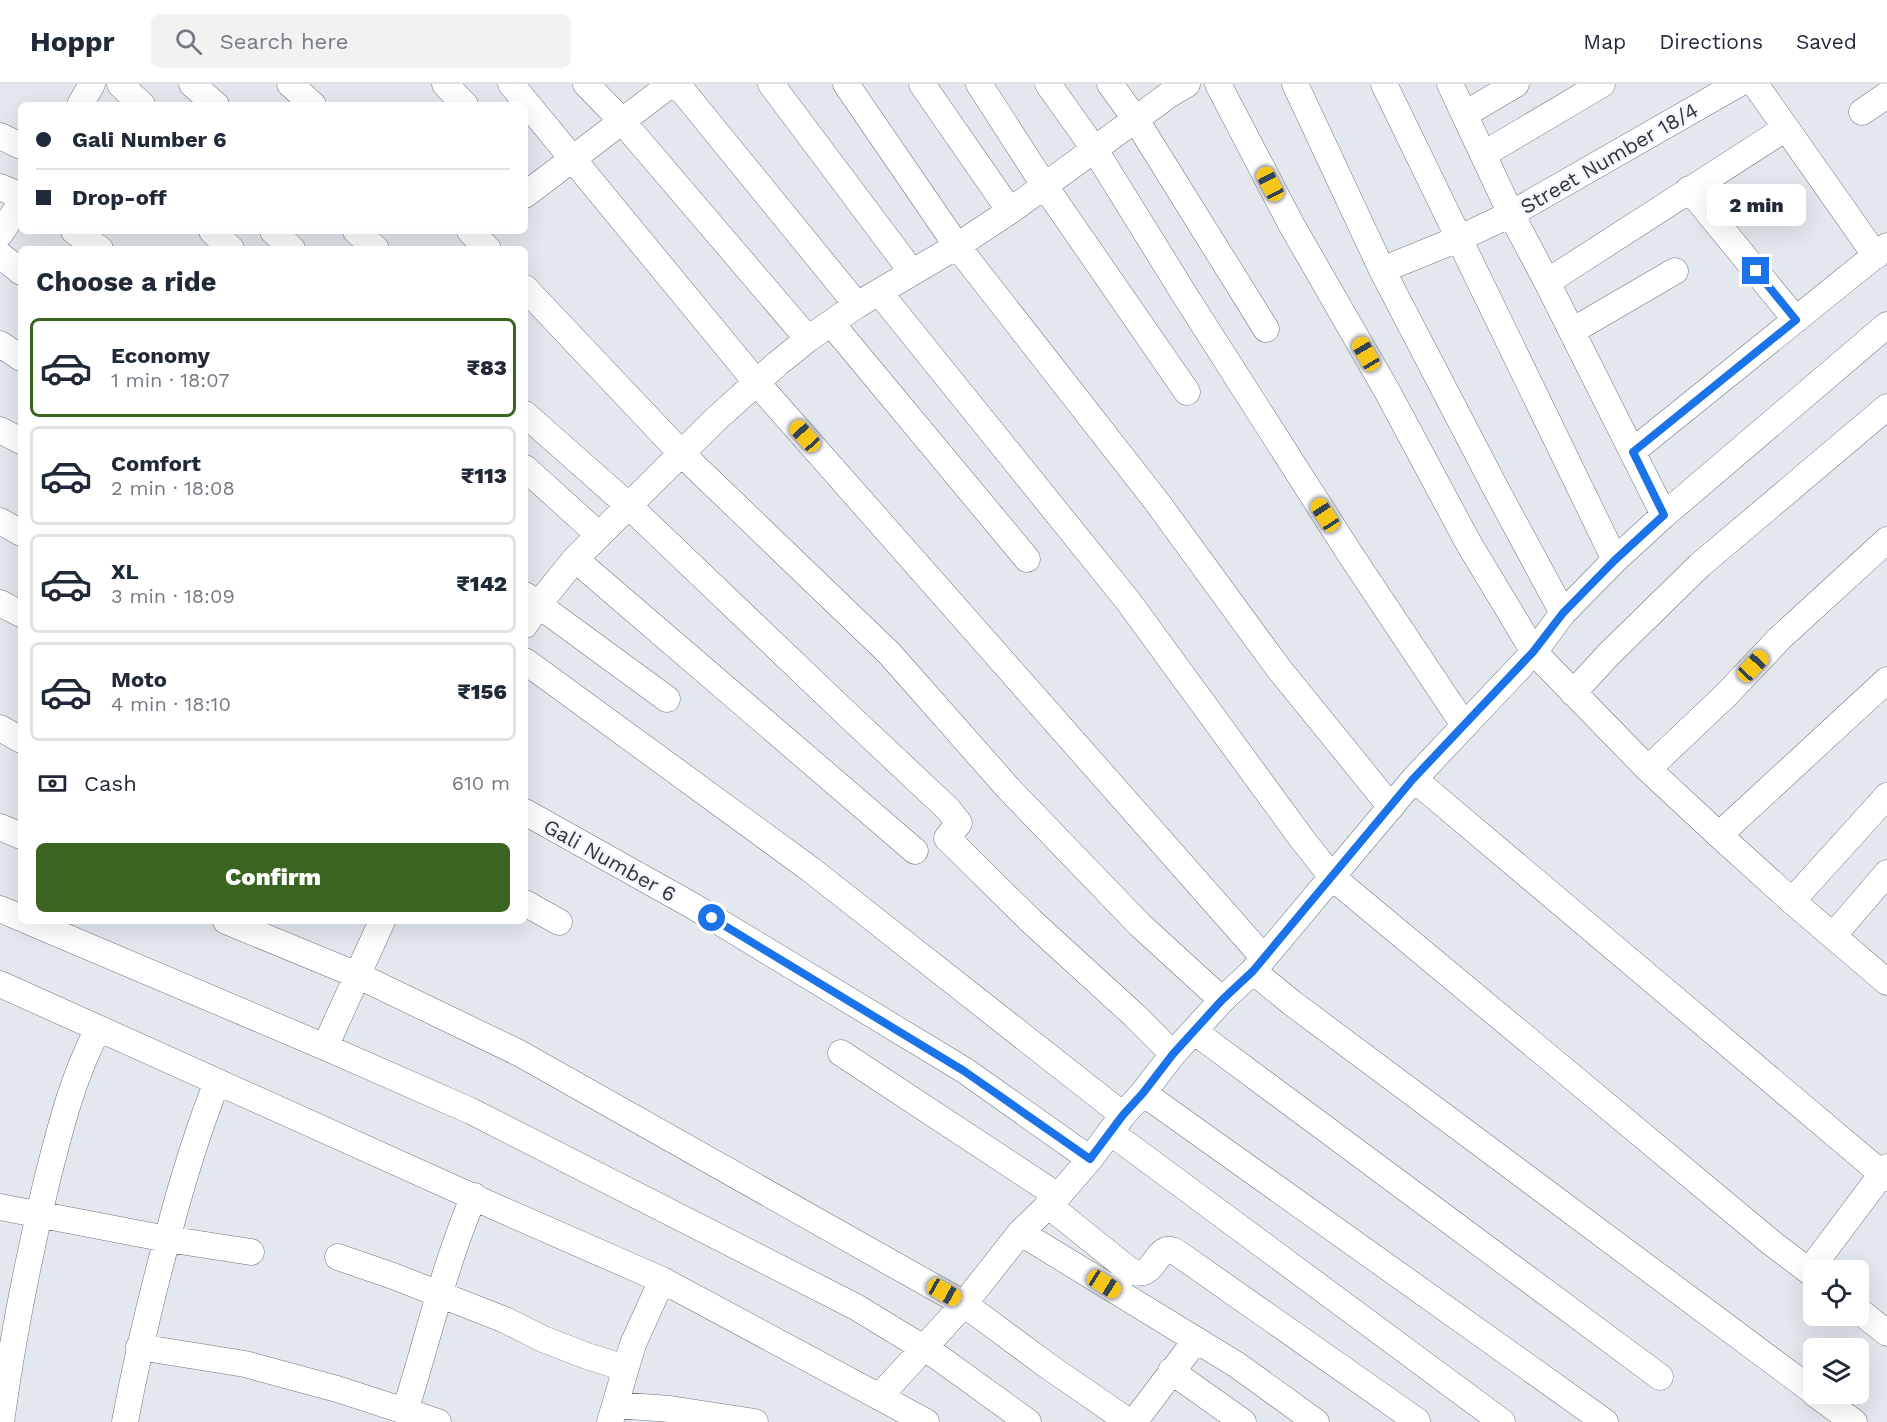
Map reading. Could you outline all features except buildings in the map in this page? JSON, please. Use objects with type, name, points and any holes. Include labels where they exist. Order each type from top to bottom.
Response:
[{"type":"street","points":[[82,102],[92,84]]},
{"type":"street","points":[[120,84],[139,102]]},
{"type":"street","points":[[192,84],[213,102]]},
{"type":"street","points":[[290,84],[310,102]]},
{"type":"street","points":[[445,84],[462,102]]},
{"type":"street","points":[[511,84],[526,102]]},
{"type":"street","points":[[586,84],[622,121],[808,339]]},
{"type":"street","points":[[528,186],[572,158],[671,84]]},
{"type":"street","points":[[677,84],[857,305]]},
{"type":"street","points":[[771,84],[912,272]]},
{"type":"street","points":[[846,84],[957,246],[1157,502],[1279,669],[1391,807]]},
{"type":"street","points":[[922,84],[1010,211]]},
{"type":"street","points":[[979,84],[1044,185],[1187,392]]},
{"type":"street","points":[[1048,84],[1095,150],[1300,475],[1464,725]]},
{"type":"street","points":[[1110,84],[1136,120],[1266,329]]},
{"type":"street","points":[[1218,84],[1291,224],[1387,391],[1469,544],[1533,652],[1648,769],[1791,901],[1887,982]]},
{"type":"street","points":[[1295,84],[1382,270],[1563,613]]},
{"type":"street","points":[[1384,84],[1615,560]]},
{"type":"street","points":[[1450,84],[1511,214],[1664,515]]},
{"type":"street","points":[[1465,114],[1516,84]]},
{"type":"street","points":[[1484,154],[1602,84]]},
{"type":"street","name":"Street Number 18/4","points":[[1382,270],[1458,239],[1511,214],[1738,84]]},
{"type":"street","points":[[1633,452],[1882,251],[1786,128],[1755,84]]},
{"type":"street","points":[[667,699],[529,608],[715,420],[808,339],[857,305],[957,246],[1010,211],[1136,120],[1173,87]]},
{"type":"street","points":[[1862,112],[1887,95]]},
{"type":"street","points":[[528,105],[757,383],[1258,964],[1301,1010],[1803,1385]]},
{"type":"street","points":[[1547,282],[1786,128]]},
{"type":"street","points":[[0,136],[18,145]]},
{"type":"street","points":[[0,186],[18,195]]},
{"type":"street","points":[[1689,189],[1796,320]]},
{"type":"street","points":[[0,233],[18,207]]},
{"type":"street","points":[[78,234],[96,246]]},
{"type":"street","points":[[215,234],[228,246]]},
{"type":"street","points":[[276,234],[289,246]]},
{"type":"street","points":[[359,234],[373,246]]},
{"type":"street","points":[[0,255],[18,270]]},
{"type":"street","points":[[1572,331],[1675,271]]},
{"type":"street","points":[[528,291],[682,454],[889,653],[1008,788],[1088,872],[1140,925],[1222,1000]]},
{"type":"street","points":[[879,292],[1128,601],[1332,877],[1803,1267]]},
{"type":"street","points":[[831,323],[1027,559]]},
{"type":"street","points":[[879,1397],[964,1304],[1020,1233],[1053,1201],[1090,1159],[1173,1054],[1258,964],[1413,779],[1533,652],[1563,613],[1615,560],[1664,515],[1887,325]]},
{"type":"street","points":[[0,344],[18,356]]},
{"type":"street","points":[[1573,693],[1609,654],[1700,565],[1887,407]]},
{"type":"street","points":[[528,417],[629,506],[948,809],[959,823],[947,838],[1031,921],[1173,1054]]},
{"type":"street","points":[[0,430],[18,439]]},
{"type":"street","points":[[528,471],[599,536]]},
{"type":"street","points":[[0,522],[18,531]]},
{"type":"street","points":[[1648,769],[1726,695],[1780,638],[1887,540]]},
{"type":"street","points":[[575,559],[915,851]]},
{"type":"street","points":[[0,603],[18,612]]},
{"type":"street","points":[[528,663],[810,869],[1116,1124],[1121,1140],[1502,1422]]},
{"type":"street","points":[[1719,835],[1887,680]]},
{"type":"street","points":[[0,728],[18,738]]},
{"type":"street","points":[[1413,779],[1885,1173],[1821,1260]]},
{"type":"street","points":[[1791,901],[1887,796]]},
{"type":"street","name":"Gali Number 6","points":[[528,814],[693,906],[954,1064],[1090,1159]]},
{"type":"street","points":[[0,827],[18,835]]},
{"type":"street","points":[[1833,936],[1887,873]]},
{"type":"street","points":[[528,905],[559,922]]},
{"type":"street","points":[[0,909],[18,917]]},
{"type":"street","points":[[35,924],[471,1111],[856,1307],[923,1348],[1028,1422]]},
{"type":"street","points":[[233,924],[357,975],[519,1053],[964,1304],[1129,1422]]},
{"type":"street","points":[[325,1047],[381,924]]},
{"type":"street","points":[[0,984],[662,1280],[926,1422]]},
{"type":"street","points":[[1,1422],[8,1321],[70,1095],[98,1029]]},
{"type":"street","points":[[1195,1032],[1660,1377]]},
{"type":"street","points":[[842,1053],[1053,1201],[1129,1270],[1142,1274],[1165,1250],[1171,1249],[1417,1421]]},
{"type":"street","points":[[125,1422],[139,1347],[167,1239],[199,1127],[217,1082]]},
{"type":"street","points":[[1143,1093],[1605,1422]]},
{"type":"street","points":[[405,1411],[438,1294],[474,1196]]},
{"type":"street","points":[[0,1207],[167,1239],[251,1252]]},
{"type":"street","points":[[1020,1233],[1237,1365],[1316,1422]]},
{"type":"street","points":[[338,1257],[505,1320],[543,1339],[586,1356],[625,1368]]},
{"type":"street","points":[[662,1280],[633,1344],[612,1414],[670,1409],[754,1422]]},
{"type":"street","points":[[1869,1319],[1887,1333]]},
{"type":"street","points":[[1134,1422],[1196,1340]]},
{"type":"street","points":[[139,1347],[245,1364],[337,1389],[438,1422]]},
{"type":"street","points":[[1171,1371],[1243,1422]]},
{"type":"street","points":[[1829,1404],[1854,1422]]},
{"type":"route","points":[[712,918],[964,1071],[1090,1159],[1173,1054],[1222,1000],[1253,971],[1413,779],[1533,652],[1563,613],[1615,560],[1664,515],[1633,452],[1796,320],[1756,271]]}]
